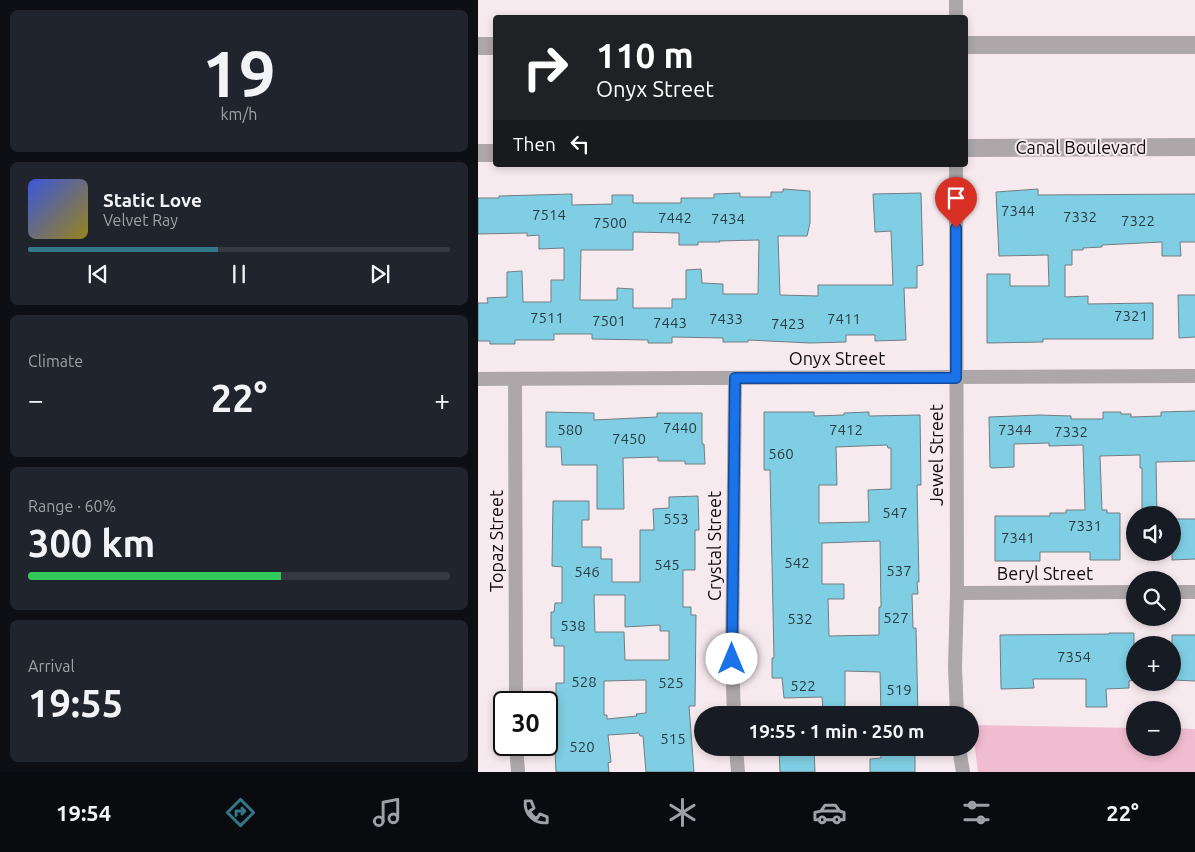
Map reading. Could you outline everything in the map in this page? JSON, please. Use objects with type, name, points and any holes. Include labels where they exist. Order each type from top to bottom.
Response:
[{"type":"street","points":[[956,0],[956,15]]},
{"type":"street","points":[[968,45],[1196,45]]},
{"type":"street","points":[[478,46],[493,46]]},
{"type":"street","name":"Canal Boulevard","points":[[968,148],[1196,147]]},
{"type":"street","points":[[478,153],[493,153]]},
{"type":"street","name":"Jewel Street","points":[[956,167],[957,593],[955,667],[957,706]]},
{"type":"street","name":"Onyx Street","points":[[478,379],[1196,376]]},
{"type":"street","name":"Crystal Street","points":[[734,706],[732,649],[735,378]]},
{"type":"street","name":"Topaz Street","points":[[515,379],[516,691]]},
{"type":"street","name":"Beryl Street","points":[[957,593],[1126,592]]},
{"type":"street","points":[[1181,592],[1196,592]]},
{"type":"street","points":[[517,756],[518,772]]},
{"type":"street","points":[[737,756],[738,772]]},
{"type":"street","points":[[960,756],[963,772]]},
{"type":"shaded area","points":[[979,725],[1126,728],[1126,756],[1181,756],[1181,728],[1195,729],[1195,772],[978,772],[976,756],[979,756]]},
{"type":"building","points":[[783,189],[810,191],[810,223],[807,236],[778,236],[780,295],[818,296],[818,285],[893,285],[891,231],[875,232],[873,194],[921,193],[923,265],[917,266],[917,288],[904,288],[906,340],[875,341],[875,335],[846,335],[846,342],[810,343],[748,340],[748,342],[723,342],[723,338],[672,337],[672,343],[648,343],[648,340],[592,339],[592,334],[554,334],[554,340],[515,340],[515,344],[490,344],[490,341],[478,341],[478,303],[488,303],[487,298],[507,297],[507,272],[522,271],[523,302],[551,302],[551,280],[564,280],[564,248],[539,249],[539,235],[527,236],[527,233],[478,234],[478,198],[572,194],[572,205],[612,204],[612,195],[633,195],[633,203],[681,203],[681,198],[714,198],[714,194],[740,193],[740,197],[771,197],[771,192],[783,192]],"holes":[[[633,232],[679,233],[679,245],[698,245],[698,242],[759,240],[758,294],[723,294],[723,284],[702,283],[701,269],[686,270],[686,299],[672,299],[672,308],[633,308],[633,289],[617,288],[617,300],[580,300],[581,250],[633,250]]]},
{"type":"building","points":[[1038,189],[1038,195],[1196,194],[1196,242],[1180,242],[1181,256],[1162,256],[1162,242],[1102,245],[1102,247],[1072,250],[1072,265],[1065,265],[1065,297],[1088,296],[1088,304],[1153,303],[1153,339],[1043,339],[1043,342],[987,343],[987,274],[1010,274],[1010,286],[1049,286],[1048,255],[999,256],[996,192]]},
{"type":"building","points":[[1178,295],[1196,295],[1196,337],[1179,338]]},
{"type":"building","points":[[1196,411],[1196,461],[1156,462],[1157,506],[1142,506],[1140,455],[1100,456],[1102,510],[1107,510],[1107,513],[1120,513],[1120,560],[1090,560],[1090,552],[1040,552],[1040,561],[995,561],[995,516],[1050,516],[1050,513],[1066,513],[1066,510],[1085,510],[1083,445],[1049,446],[1049,443],[1014,444],[1014,467],[992,468],[990,467],[989,417],[1040,415],[1071,416],[1071,419],[1103,419],[1103,412],[1121,412],[1121,414],[1131,414],[1131,417],[1161,416],[1161,412]]},
{"type":"building","points":[[546,412],[594,413],[594,420],[657,417],[657,413],[702,413],[702,444],[704,444],[705,464],[685,464],[685,461],[658,461],[658,457],[623,458],[624,509],[597,509],[597,465],[562,465],[561,447],[546,447]]},
{"type":"building","points":[[764,412],[814,412],[814,416],[869,412],[869,416],[920,415],[921,485],[917,485],[919,582],[917,582],[918,594],[912,594],[913,628],[916,628],[918,706],[881,706],[880,672],[845,671],[845,706],[823,706],[822,697],[784,698],[782,678],[772,678],[772,658],[774,658],[770,470],[764,470]],"holes":[[[887,445],[888,448],[891,448],[891,489],[868,490],[869,522],[819,523],[819,485],[837,485],[836,447]],[[880,541],[881,607],[879,607],[879,635],[829,636],[828,599],[844,599],[844,584],[822,584],[822,543]]]},
{"type":"building","points":[[698,496],[699,530],[695,530],[695,570],[683,570],[683,607],[691,607],[691,615],[696,615],[695,706],[689,706],[694,772],[646,772],[643,736],[640,736],[639,733],[608,735],[611,762],[608,763],[609,772],[556,772],[555,756],[558,756],[558,691],[556,691],[556,683],[564,683],[564,646],[554,646],[554,638],[551,638],[551,612],[554,612],[555,603],[562,603],[562,567],[552,566],[553,501],[589,501],[589,520],[582,520],[582,547],[601,547],[601,559],[612,559],[612,582],[640,582],[640,530],[654,530],[653,509],[669,508],[669,497]],"holes":[[[594,595],[625,595],[625,627],[660,625],[660,631],[669,631],[669,660],[625,660],[624,632],[595,632]],[[646,680],[646,713],[636,714],[637,716],[607,719],[607,715],[604,715],[604,681]]]},
{"type":"building","points":[[1181,519],[1196,519],[1196,559],[1181,560]]},
{"type":"building","points":[[1134,633],[1134,636],[1126,636],[1126,688],[1106,689],[1107,707],[1086,707],[1086,679],[1033,679],[1034,688],[1001,689],[1000,635]]},
{"type":"building","points":[[1196,635],[1196,681],[1181,680],[1181,636],[1172,636]]},
{"type":"building","points":[[779,756],[814,756],[815,772],[780,772]]},
{"type":"building","points":[[881,756],[915,756],[915,772],[870,772],[870,759],[881,758]]},
{"type":"route","points":[[732,659],[735,378],[956,378],[956,228]]}]
